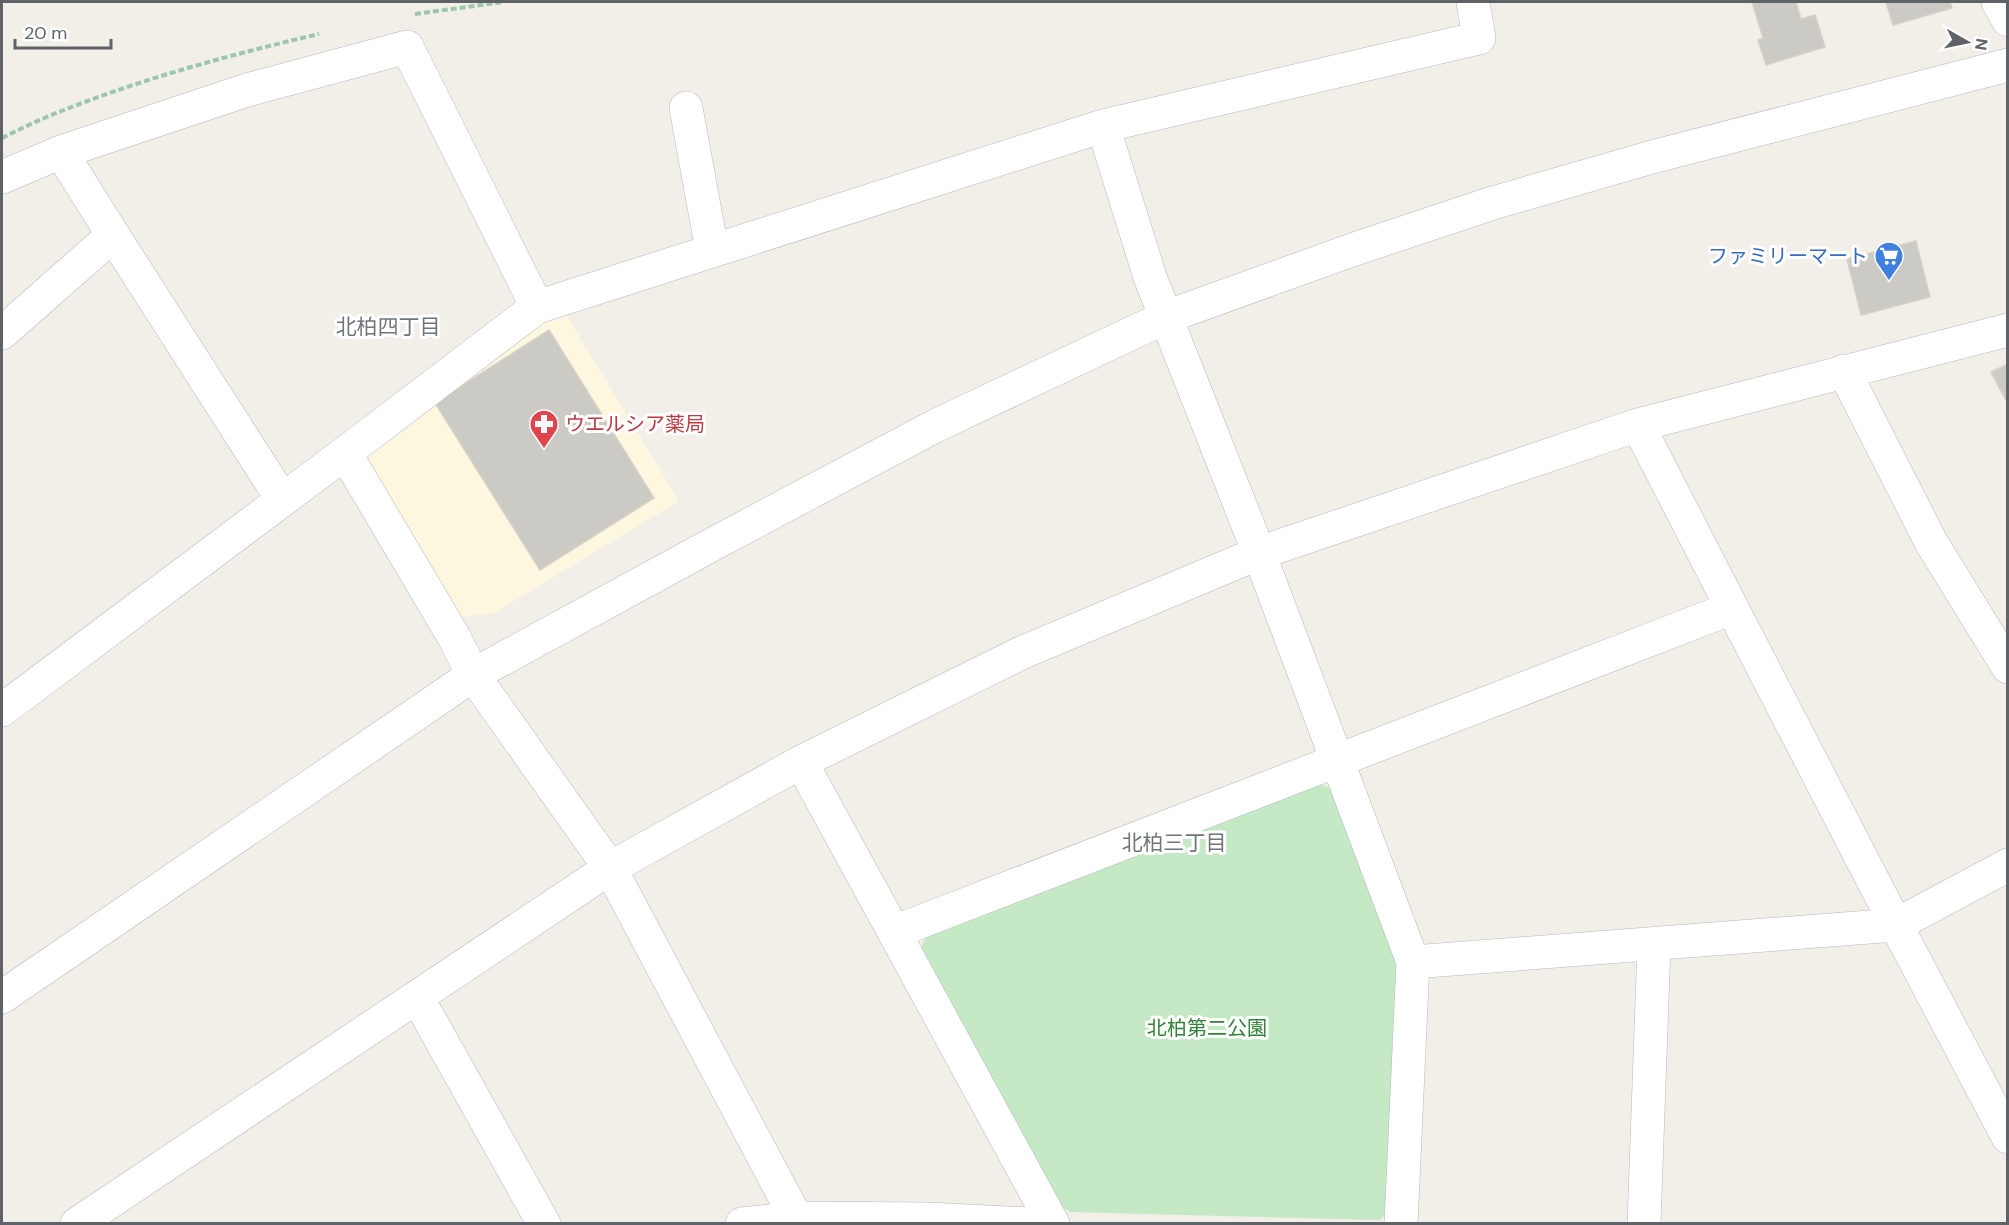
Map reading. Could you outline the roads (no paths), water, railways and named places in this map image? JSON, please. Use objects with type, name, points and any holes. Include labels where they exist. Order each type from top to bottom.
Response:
[{"type":"street","points":[[2,710],[537,307],[1102,126],[1479,38],[1473,2]]},
{"type":"street","points":[[1998,2],[2007,20]]},
{"type":"street","points":[[2,177],[61,152],[247,90],[407,47],[537,307]]},
{"type":"street","points":[[2,997],[473,675],[935,426],[1166,317],[1352,250],[1493,203],[1652,157],[2007,65]]},
{"type":"street","points":[[686,108],[712,250]]},
{"type":"street","points":[[1102,126],[1150,277],[1260,552],[1413,962],[1401,1224]]},
{"type":"street","points":[[61,152],[282,499]]},
{"type":"street","points":[[2,333],[113,235]]},
{"type":"street","points":[[77,1224],[610,868],[801,762],[1021,653],[1260,552],[1638,425],[2007,330]]},
{"type":"street","points":[[1844,371],[1931,542],[2007,667]]},
{"type":"street","points":[[1638,425],[2007,1137]]},
{"type":"street","points":[[345,453],[454,637],[473,675],[610,868],[797,1221]]},
{"type":"street","points":[[894,932],[1732,608]]},
{"type":"street","points":[[801,762],[1053,1224]]},
{"type":"street","points":[[1413,962],[1896,925],[2007,865]]},
{"type":"street","points":[[1644,1224],[1654,945]]},
{"type":"street","points":[[417,997],[544,1224]]},
{"type":"street","points":[[742,1224],[928,1219],[1029,1224]]},
{"type":"place","name":"ファミリーマート","points":[[1889,282]]},
{"type":"place","name":"ウエルシア薬局","points":[[544,450]]},
{"type":"district","name":"北柏四丁目","points":[[388,327]]},
{"type":"district","name":"北柏三丁目","points":[[1174,843]]},
{"type":"park label","name":"北柏第二公園","points":[[1207,1028]]}]
